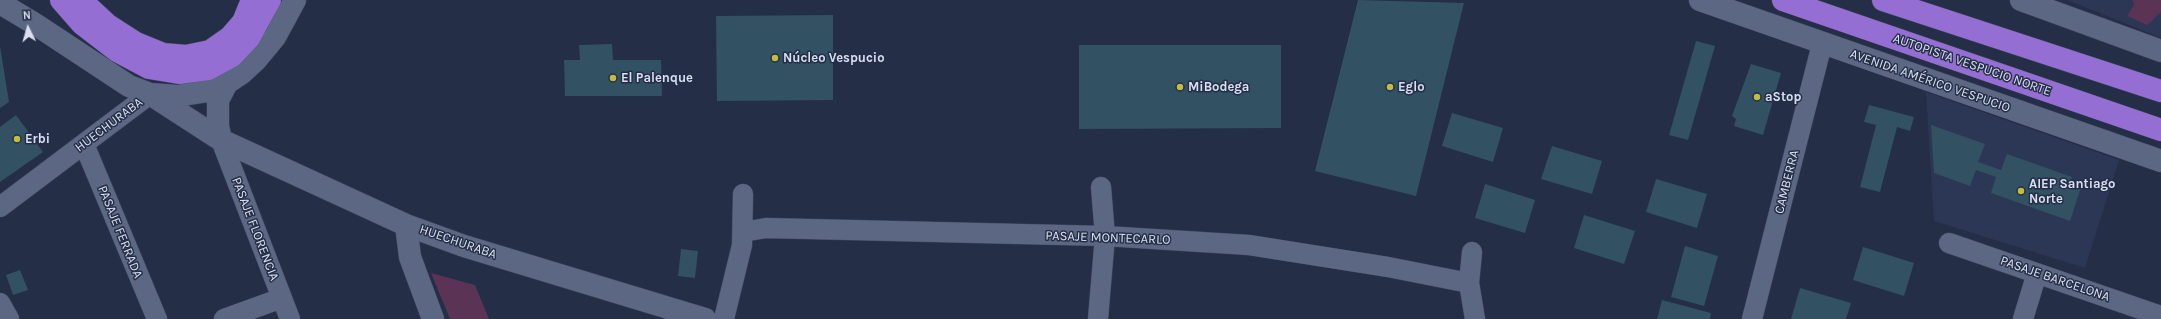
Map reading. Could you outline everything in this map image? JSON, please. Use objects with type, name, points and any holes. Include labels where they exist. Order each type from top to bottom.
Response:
[{"type":"highway","points":[[61,0],[82,24],[117,51],[149,68],[179,74],[208,69],[232,56],[249,38],[270,0]]},
{"type":"highway","points":[[80,0],[108,25],[136,43],[163,54],[186,56],[210,51],[230,38],[243,22],[252,0]]},
{"type":"highway","name":"AUTOPISTA VESPUCIO NORTE","points":[[1783,0],[2161,130]]},
{"type":"highway","points":[[1883,0],[2161,91]]},
{"type":"main road","points":[[0,3],[35,24],[128,86],[150,94],[191,94],[208,91],[226,83],[242,73],[266,49],[295,0]]},
{"type":"main road","name":"AVENIDA AMÉRICO VESPUCIO","points":[[1700,0],[1733,10],[1822,44],[2161,161]]},
{"type":"main road","points":[[2022,0],[2161,51]]},
{"type":"main road","points":[[221,140],[218,126],[218,100],[226,83]]},
{"type":"main road","name":"HUECHURABA","points":[[150,94],[221,140],[406,225],[472,248],[705,319]]},
{"type":"main road","points":[[406,225],[410,257],[433,319]]},
{"type":"street","name":"CAMBERRA","points":[[1752,319],[1822,44]]},
{"type":"street","name":"HUECHURABA","points":[[0,207],[150,94]]},
{"type":"street","name":"PASAJE FLORENCIA","points":[[221,140],[290,319]]},
{"type":"street","name":"PASAJE FERRADA","points":[[84,144],[157,319]]},
{"type":"street","points":[[1098,319],[1105,236],[1100,187]]},
{"type":"street","points":[[724,319],[742,244],[743,194]]},
{"type":"street","name":"PASAJE MONTECARLO","points":[[743,232],[766,228],[1105,236],[1250,245],[1388,267],[1469,283]]},
{"type":"street","name":"PASAJE BARCELONA","points":[[1949,243],[2155,316]]},
{"type":"street","points":[[1472,252],[1469,283],[1475,319]]},
{"type":"street","points":[[2023,319],[2037,273]]},
{"type":"street","points":[[224,319],[282,298]]},
{"type":"street","points":[[0,303],[9,319]]},
{"type":"shaded area","points":[[2067,0],[2161,0],[2161,38],[2115,19]]},
{"type":"shaded area","points":[[2133,0],[2161,0],[2161,12],[2147,25],[2127,16],[2134,5]]},
{"type":"shaded area","name":"AIEP Santiago Norte","points":[[1926,92],[2119,160],[2085,268],[1934,221]]},
{"type":"shaded area","points":[[431,273],[475,285],[489,319],[450,319]]},
{"type":"building","name":"Eglo","points":[[1358,0],[1464,3],[1416,196],[1315,171]]},
{"type":"building","name":"Núcleo Vespucio","points":[[833,15],[833,100],[717,101],[716,16]]},
{"type":"building","points":[[1696,41],[1715,46],[1688,140],[1669,135]]},
{"type":"building","name":"El Palenque","points":[[612,44],[613,60],[661,60],[662,96],[565,96],[564,60],[580,60],[579,45]]},
{"type":"building","name":"MiBodega","points":[[1079,45],[1281,45],[1281,128],[1079,129]]},
{"type":"building","points":[[0,46],[9,102],[0,108]]},
{"type":"building","name":"aStop","points":[[1751,64],[1781,73],[1763,135],[1734,126],[1736,119],[1732,116]]},
{"type":"building","points":[[1869,105],[1914,117],[1910,131],[1897,127],[1880,192],[1860,187],[1876,125],[1864,122]]},
{"type":"building","points":[[1452,113],[1503,128],[1493,162],[1442,146]]},
{"type":"building","name":"Erbi","points":[[16,115],[43,152],[0,182],[0,127]]},
{"type":"building","points":[[1931,125],[1985,144],[1978,162],[2001,170],[2007,154],[2072,177],[2070,183],[2081,187],[2070,221],[1991,193],[1996,177],[1976,170],[1970,186],[1934,173]]},
{"type":"building","points":[[1552,146],[1602,161],[1592,194],[1541,179]]},
{"type":"building","points":[[1656,179],[1707,194],[1697,228],[1646,212]]},
{"type":"building","points":[[1485,184],[1535,200],[1525,233],[1475,218]]},
{"type":"building","points":[[1584,215],[1635,231],[1624,264],[1574,248]]},
{"type":"building","points":[[1685,246],[1718,256],[1704,306],[1671,297]]},
{"type":"building","points":[[1863,247],[1914,263],[1904,296],[1853,280]]},
{"type":"building","points":[[681,249],[698,251],[695,278],[678,276]]},
{"type":"building","points":[[20,270],[28,290],[13,295],[6,275]]},
{"type":"building","points":[[1800,288],[1851,303],[1846,319],[1791,319]]},
{"type":"building","points":[[1662,300],[1711,313],[1710,319],[1657,319]]},
{"type":"place","name":"Núcleo Vespucio","points":[[775,58]]},
{"type":"place","name":"El Palenque","points":[[613,78]]},
{"type":"place","name":"MiBodega","points":[[1180,87]]},
{"type":"place","name":"Eglo","points":[[1390,87]]},
{"type":"place","name":"aStop","points":[[1757,97]]},
{"type":"place","name":"Erbi","points":[[17,139]]},
{"type":"place","name":"AIEP Santiago Norte","points":[[2021,191]]}]
